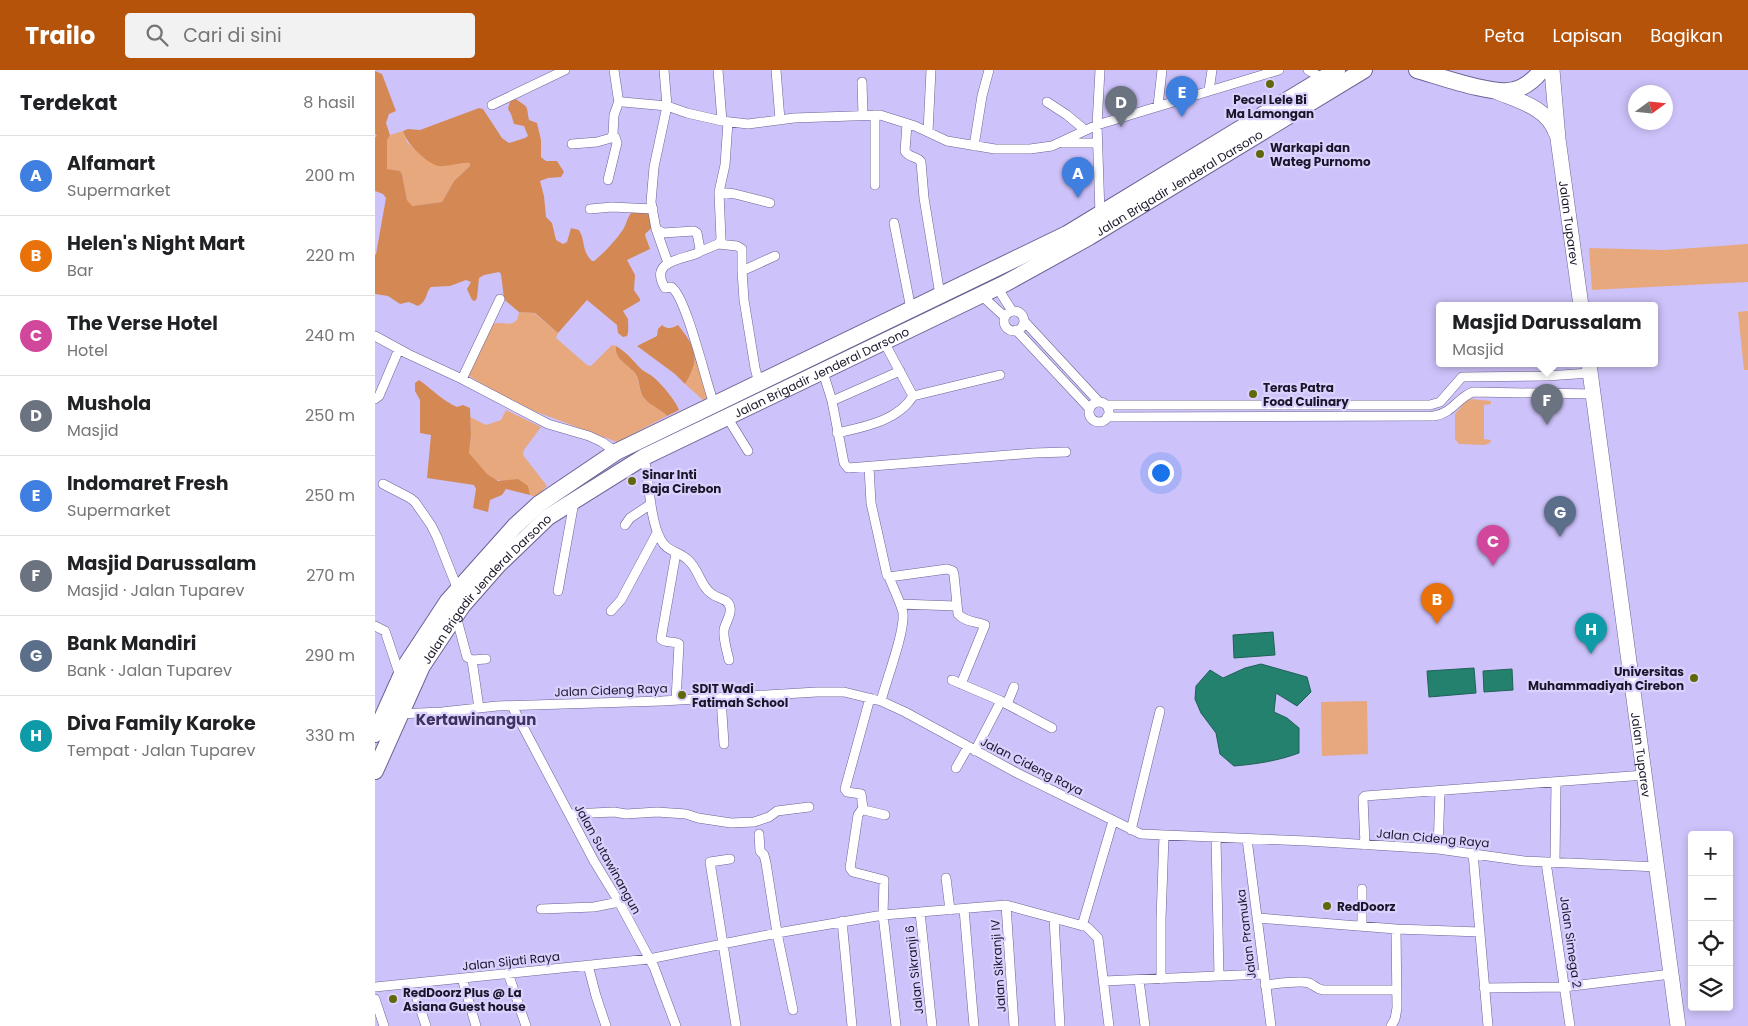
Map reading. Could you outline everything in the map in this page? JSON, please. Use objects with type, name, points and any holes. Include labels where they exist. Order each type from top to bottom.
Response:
[{"type":"highway","name":"Jalan Brigadir Jenderal Darsono","points":[[375,771],[422,666],[462,606],[505,558],[548,517],[644,457],[997,287],[1255,128],[1365,70]]},
{"type":"highway","points":[[1417,70],[1435,73],[1493,90],[1513,90],[1531,83],[1542,70]]},
{"type":"highway","name":"Jalan Brigadir Jenderal Darsono","points":[[1255,128],[1330,74]]},
{"type":"highway","name":"Jalan Brigadir Jenderal Darsono","points":[[375,734],[379,716],[401,676],[448,601],[515,526],[539,504],[616,452],[1035,250],[1086,231],[1099,214],[1179,174]]},
{"type":"main road","name":"Jalan Tuparev","points":[[1552,70],[1558,139],[1580,302]]},
{"type":"main road","points":[[1493,90],[1540,110],[1553,124],[1558,139]]},
{"type":"main road","name":"Jalan Tuparev","points":[[1585,370],[1586,393],[1645,775],[1679,1026]]},
{"type":"street","points":[[492,105],[565,70]]},
{"type":"street","points":[[608,180],[617,143],[613,136],[614,115],[619,101],[614,70]]},
{"type":"street","points":[[664,70],[667,106],[654,167],[651,202],[656,229],[668,263]]},
{"type":"street","points":[[717,70],[725,121],[725,165],[719,192],[721,240],[718,244]]},
{"type":"street","points":[[776,70],[780,120]]},
{"type":"street","points":[[928,132],[931,70]]},
{"type":"street","points":[[975,146],[982,96],[989,70]]},
{"type":"street","points":[[1099,214],[1097,125],[1100,70]]},
{"type":"street","points":[[1158,106],[1162,70]]},
{"type":"street","points":[[1209,90],[1213,70]]},
{"type":"street","points":[[619,101],[667,106],[687,114],[748,124],[794,118],[880,115],[928,132],[947,141],[995,150],[1030,149],[1044,148],[1097,125],[1279,70]]},
{"type":"street","points":[[1307,70],[1330,74]]},
{"type":"street","points":[[862,82],[863,116]]},
{"type":"street","points":[[1047,102],[1085,130]]},
{"type":"street","points":[[875,115],[875,185]]},
{"type":"street","points":[[907,124],[905,151],[909,157],[921,162],[924,198],[940,295]]},
{"type":"street","points":[[572,144],[597,142],[613,136]]},
{"type":"street","points":[[1059,143],[1097,143]]},
{"type":"street","points":[[719,192],[735,194],[770,204]]},
{"type":"street","points":[[590,210],[613,207],[653,209]]},
{"type":"street","points":[[894,223],[911,309]]},
{"type":"street","points":[[656,229],[663,233],[690,231],[697,233],[699,252]]},
{"type":"street","points":[[715,404],[687,316],[674,288],[665,288],[663,285],[661,270],[668,263],[718,244],[742,248],[744,300],[759,383]]},
{"type":"street","points":[[743,271],[775,256]]},
{"type":"street","points":[[981,295],[1008,314],[1019,312],[1024,321],[1108,409],[1107,417],[1102,422],[1094,421],[1089,416],[1089,408],[1016,330],[1007,327],[1008,314],[997,287]]},
{"type":"street","points":[[462,379],[500,299]]},
{"type":"street","points":[[1016,330],[1020,328],[1024,321]]},
{"type":"street","points":[[375,336],[548,424],[589,436],[616,452]]},
{"type":"street","points":[[884,342],[913,396]]},
{"type":"street","points":[[375,399],[379,396],[399,349]]},
{"type":"street","points":[[1089,408],[1095,403],[1436,404],[1463,377],[1564,375],[1585,370]]},
{"type":"street","points":[[832,401],[900,371]]},
{"type":"street","points":[[823,372],[832,401],[837,433],[846,466],[850,469],[956,459],[1066,452]]},
{"type":"street","points":[[837,433],[870,425],[900,411],[913,396],[1000,375]]},
{"type":"street","points":[[1107,417],[1434,416],[1443,415],[1473,392],[1586,393]]},
{"type":"street","points":[[1336,405],[1336,417]]},
{"type":"street","points":[[1351,416],[1352,405]]},
{"type":"street","points":[[727,417],[748,451]]},
{"type":"street","points":[[644,457],[651,504],[657,533],[661,541],[668,549],[686,558],[691,563],[702,584],[712,594],[729,605],[730,611],[724,631],[729,660]]},
{"type":"street","points":[[869,467],[871,503],[885,569],[903,612],[902,624],[881,701]]},
{"type":"street","points":[[383,484],[410,498],[418,506],[437,537],[458,590]]},
{"type":"street","points":[[558,591],[574,501]]},
{"type":"street","points":[[625,525],[631,518],[651,504]]},
{"type":"street","points":[[611,611],[621,600],[657,533]]},
{"type":"street","points":[[676,553],[661,637],[664,641],[677,642],[679,644],[676,700]]},
{"type":"street","points":[[889,577],[947,569],[954,573],[958,614],[961,618],[985,626],[961,684]]},
{"type":"street","points":[[900,604],[956,606]]},
{"type":"street","points":[[456,615],[467,657],[472,660],[486,659]]},
{"type":"street","points":[[375,626],[385,631],[401,676]]},
{"type":"street","points":[[472,660],[479,708]]},
{"type":"street","points":[[952,680],[1004,703],[1053,728]]},
{"type":"street","points":[[955,768],[971,749],[1014,687]]},
{"type":"street","name":"Jalan Cideng Raya","points":[[379,716],[512,706],[844,692],[881,701],[905,712],[971,749],[1141,834],[1438,849],[1524,860],[1658,867]]},
{"type":"street","points":[[721,698],[723,744]]},
{"type":"street","points":[[870,698],[844,787],[847,792],[861,794],[863,808],[858,815],[850,868],[853,872],[884,880],[883,915],[896,1026]]},
{"type":"street","name":"Jalan Sutawinangun","points":[[512,706],[603,878],[619,902],[654,967],[676,1026]]},
{"type":"street","points":[[1131,830],[1160,711]]},
{"type":"street","points":[[1365,845],[1363,798],[1365,796],[1645,775]]},
{"type":"street","name":"Jalan Simega 2","points":[[1556,782],[1551,862],[1570,1026]]},
{"type":"street","points":[[1438,849],[1440,790]]},
{"type":"street","points":[[569,814],[657,812],[686,814],[698,818],[731,823],[754,822],[769,818],[777,811],[809,807]]},
{"type":"street","points":[[863,808],[867,811],[885,815]]},
{"type":"street","points":[[1081,926],[1113,821]]},
{"type":"street","points":[[759,834],[760,851],[764,855],[766,863],[777,932],[793,1010]]},
{"type":"street","points":[[1161,979],[1164,836]]},
{"type":"street","points":[[1216,838],[1219,976]]},
{"type":"street","name":"Jalan Pramuka","points":[[1247,839],[1271,1026]]},
{"type":"street","points":[[1473,853],[1488,1026]]},
{"type":"street","points":[[730,859],[710,862],[736,1026]]},
{"type":"street","points":[[946,878],[950,910]]},
{"type":"street","points":[[1362,889],[1362,926]]},
{"type":"street","points":[[541,909],[594,907],[619,902]]},
{"type":"street","points":[[1006,905],[1087,927],[1098,938],[1105,981],[1109,1026]]},
{"type":"street","name":"Jalan Sijati Raya","points":[[375,987],[649,959],[777,932],[842,921],[883,915],[1006,905]]},
{"type":"street","name":"Jalan Sikranji IV","points":[[1006,905],[1014,1026]]},
{"type":"street","points":[[964,909],[975,1026]]},
{"type":"street","name":"Jalan Sikranji 6","points":[[920,912],[932,1026]]},
{"type":"street","points":[[1054,918],[1059,1026]]},
{"type":"street","points":[[1258,918],[1396,930],[1480,932]]},
{"type":"street","points":[[842,921],[852,1026]]},
{"type":"street","points":[[1391,1026],[1396,1013],[1396,930]]},
{"type":"street","points":[[588,966],[606,1026]]},
{"type":"street","points":[[508,973],[526,1026]]},
{"type":"street","points":[[1105,981],[1263,974]]},
{"type":"street","points":[[1484,988],[1565,987],[1671,974]]},
{"type":"street","points":[[462,978],[476,1026]]},
{"type":"street","points":[[1139,980],[1145,1026]]},
{"type":"street","points":[[1265,985],[1302,982],[1323,990],[1397,990]]},
{"type":"street","points":[[412,983],[426,1026]]},
{"type":"street","points":[[375,999],[384,1026]]},
{"type":"shaded area","points":[[375,71],[382,74],[396,111],[389,114],[386,123],[390,135],[387,140],[387,169],[400,171],[407,200],[412,206],[442,202],[454,181],[470,166],[470,163],[443,166],[434,164],[413,147],[403,131],[408,129],[420,130],[479,108],[483,109],[502,138],[509,143],[528,136],[524,126],[514,124],[508,109],[510,101],[516,99],[526,107],[529,120],[537,123],[541,140],[541,157],[546,161],[557,161],[564,172],[561,177],[540,181],[546,217],[552,223],[556,240],[563,244],[567,242],[571,228],[579,230],[586,253],[594,261],[619,235],[631,213],[651,212],[653,227],[645,235],[650,249],[627,260],[635,275],[634,290],[640,301],[623,311],[628,319],[627,336],[623,337],[618,333],[617,325],[587,300],[558,333],[535,313],[519,312],[504,299],[501,274],[499,272],[479,278],[475,301],[472,300],[467,289],[471,282],[466,280],[450,286],[431,287],[423,302],[418,306],[409,302],[400,304],[388,296],[375,294],[375,255],[386,198],[383,194],[375,191],[375,137],[377,136],[375,134]]},
{"type":"shaded area","points":[[403,131],[407,142],[426,159],[470,162],[470,166],[454,181],[442,202],[412,206],[407,200],[402,174],[399,171],[387,170],[387,139],[390,135]]},
{"type":"shaded area","points":[[1748,244],[1748,282],[1592,290],[1589,248],[1665,250]]},
{"type":"shaded area","points":[[1748,311],[1748,370],[1744,370],[1738,312]]},
{"type":"shaded area","points":[[519,312],[534,313],[558,333],[556,338],[587,365],[591,366],[612,345],[616,346],[620,359],[635,373],[643,397],[667,416],[617,442],[534,411],[506,398],[469,376],[468,373],[493,324],[513,323],[518,318]]},
{"type":"shaded area","points":[[662,325],[670,328],[678,325],[692,347],[695,360],[685,384],[675,374],[637,346],[657,336],[658,329]]},
{"type":"shaded area","points":[[616,346],[660,383],[672,397],[679,410],[667,416],[645,399],[641,393],[637,376],[619,358]]},
{"type":"shaded area","points":[[696,356],[709,396],[703,400],[685,384]]},
{"type":"shaded area","points":[[419,380],[457,407],[463,405],[470,408],[471,435],[469,453],[487,474],[498,481],[518,479],[528,486],[530,495],[506,489],[502,495],[490,500],[488,512],[473,508],[476,489],[474,485],[427,478],[431,435],[420,433],[420,400],[415,391],[415,383]]},
{"type":"shaded area","points":[[1471,399],[1491,401],[1491,404],[1484,405],[1484,439],[1491,440],[1490,443],[1484,445],[1459,444],[1455,439],[1455,414],[1465,402]]},
{"type":"shaded area","points":[[506,410],[541,427],[524,450],[523,455],[547,486],[536,497],[530,495],[527,486],[522,482],[514,480],[502,481],[489,476],[469,453],[470,417],[486,425],[501,420]]},
{"type":"shaded area","points":[[1273,632],[1275,655],[1234,658],[1233,635]]},
{"type":"shaded area","points":[[1261,664],[1307,677],[1311,692],[1297,706],[1276,693],[1274,712],[1287,718],[1299,728],[1299,753],[1267,762],[1234,766],[1220,754],[1216,733],[1201,713],[1195,699],[1196,686],[1210,670],[1223,678],[1245,668]]},
{"type":"shaded area","points":[[1474,668],[1476,693],[1429,697],[1427,671]]},
{"type":"shaded area","points":[[1512,669],[1513,690],[1484,692],[1483,671]]},
{"type":"shaded area","points":[[1367,701],[1368,754],[1322,756],[1321,702]]},
{"type":"place","name":"Pecel Lele Bi Ma Lamongan","points":[[1270,84]]},
{"type":"place","name":"Indomaret Fresh","points":[[1182,117]]},
{"type":"place","name":"Mushola","points":[[1121,127]]},
{"type":"place","name":"Warkapi dan Wateg Purnomo","points":[[1260,154]]},
{"type":"place","name":"Alfamart","points":[[1078,198]]},
{"type":"place","name":"Teras Patra Food Culinary","points":[[1253,394]]},
{"type":"place","name":"Masjid Darussalam","points":[[1547,425]]},
{"type":"place","name":"Sinar Inti Baja Cirebon","points":[[632,481]]},
{"type":"place","name":"Bank Mandiri","points":[[1560,537]]},
{"type":"place","name":"The Verse Hotel","points":[[1493,566]]},
{"type":"place","name":"Helen's Night Mart","points":[[1437,624]]},
{"type":"place","name":"Diva Family Karoke","points":[[1591,654]]},
{"type":"place","name":"Universitas Muhammadiyah Cirebon","points":[[1694,678]]},
{"type":"place","name":"SDIT Wadi Fatimah School","points":[[682,695]]},
{"type":"place","name":"RedDoorz","points":[[1327,906]]},
{"type":"place","name":"RedDoorz Plus @ La Asiana Guest house","points":[[393,999]]},
{"type":"district","name":"Kertawinangun","points":[[476,719]]}]
